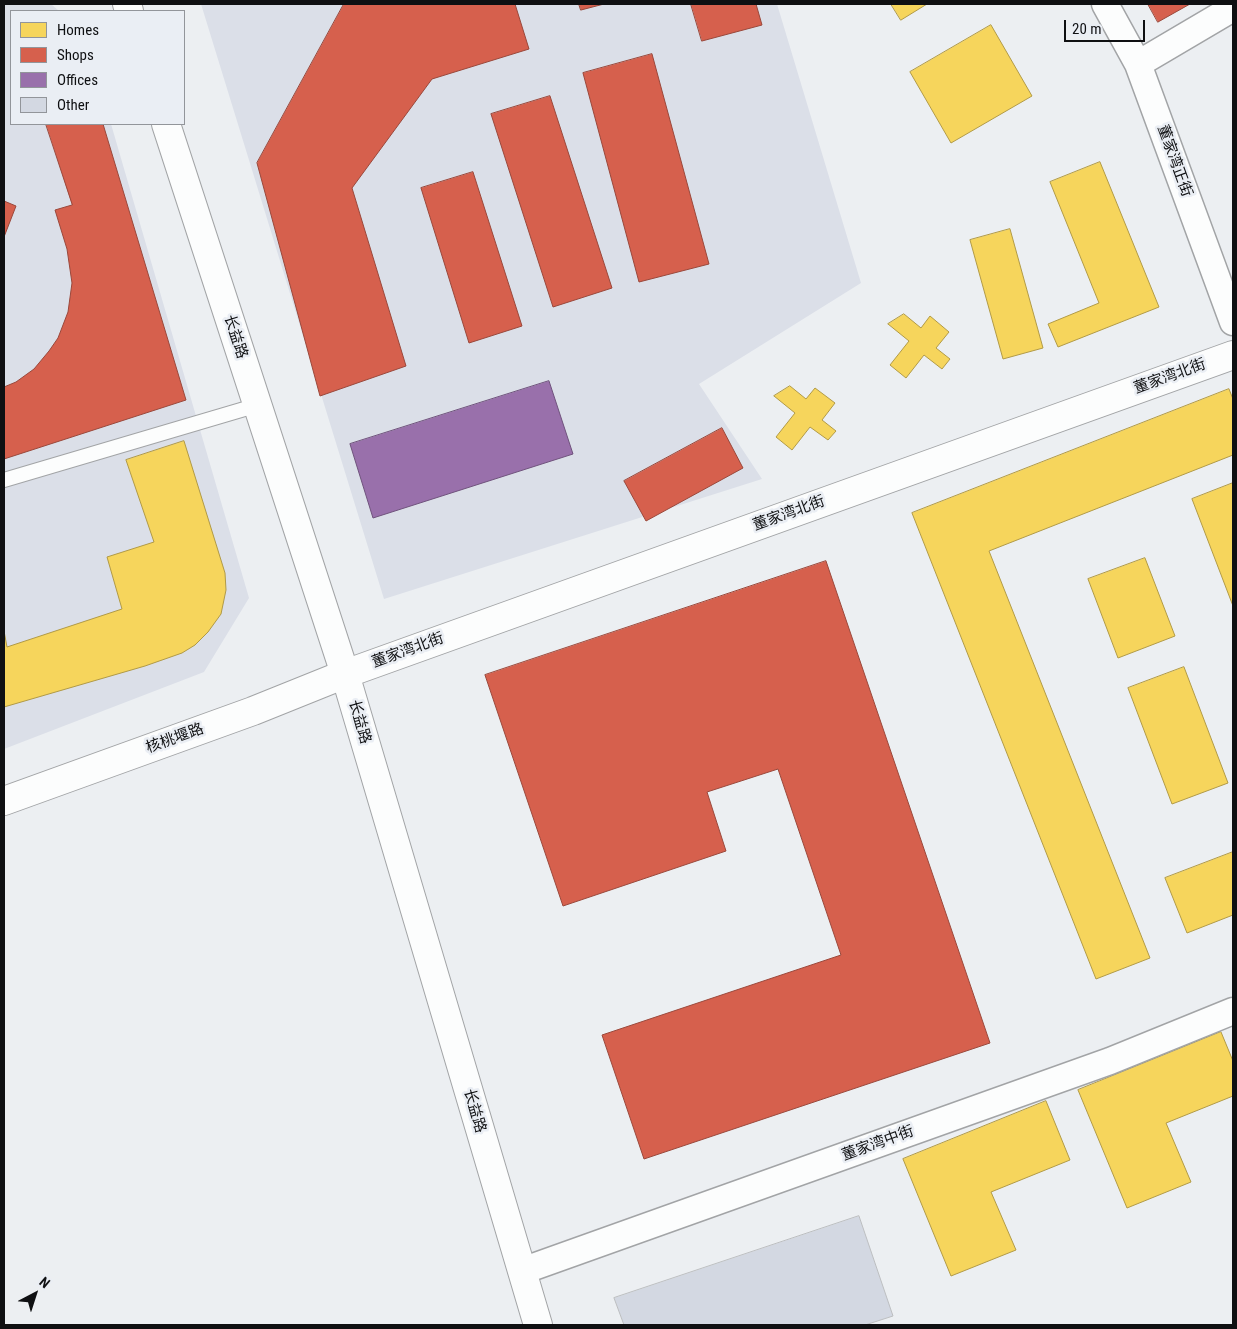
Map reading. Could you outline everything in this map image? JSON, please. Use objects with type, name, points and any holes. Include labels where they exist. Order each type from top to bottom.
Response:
[{"type":"street","name":"董家湾正街","points":[[1105,4],[1138,64],[1233,322]]},
{"type":"street","points":[[1138,64],[1233,8]]},
{"type":"street","name":"长益路","points":[[166,125],[345,674],[538,1325]]},
{"type":"street","name":"董家湾北街","points":[[345,674],[1233,355]]},
{"type":"street","name":"核桃堰路","points":[[4,802],[253,711],[345,674]]},
{"type":"street","name":"董家湾中街","points":[[522,1271],[1110,1061],[1233,1011]]},
{"type":"lane","points":[[4,480],[258,405]]},
{"type":"shaded area","points":[[4,4],[51,4],[58,10],[10,10],[10,125],[111,125],[249,598],[204,672],[4,749]]},
{"type":"shaded area","points":[[201,4],[777,4],[861,283],[699,384],[762,479],[384,599]]},
{"type":"building: Homes","points":[[891,4],[927,4],[901,20]]},
{"type":"building: Homes","points":[[991,25],[1032,96],[951,143],[910,72]]},
{"type":"building: Homes","points":[[1100,162],[1159,307],[1058,347],[1048,324],[1099,303],[1050,182]]},
{"type":"building: Homes","points":[[1010,229],[1043,348],[1003,359],[970,240]]},
{"type":"building: Homes","points":[[904,314],[921,328],[930,316],[949,332],[936,348],[950,359],[942,369],[924,355],[906,378],[890,365],[909,341],[888,324]]},
{"type":"building: Homes","points":[[790,386],[806,399],[815,388],[835,403],[822,420],[836,431],[828,440],[810,427],[792,450],[776,437],[795,413],[774,396]]},
{"type":"building: Homes","points":[[1229,389],[1233,399],[1233,455],[989,551],[1150,958],[1096,979],[912,513]]},
{"type":"building: Homes","points":[[184,441],[225,573],[226,590],[221,614],[208,632],[195,645],[182,653],[145,666],[4,707],[4,631],[7,647],[122,609],[107,557],[154,542],[126,460]]},
{"type":"building: Homes","points":[[1233,483],[1233,606],[1192,499]]},
{"type":"building: Homes","points":[[1145,558],[1175,636],[1118,658],[1088,579]]},
{"type":"building: Homes","points":[[1184,667],[1228,783],[1172,804],[1128,688]]},
{"type":"building: Homes","points":[[1233,852],[1233,915],[1187,933],[1165,878]]},
{"type":"building: Homes","points":[[1221,1032],[1233,1061],[1233,1096],[1166,1123],[1191,1182],[1127,1208],[1078,1090]]},
{"type":"building: Homes","points":[[1046,1101],[1070,1160],[991,1192],[1016,1250],[951,1276],[903,1159]]},
{"type":"building: Shops","points":[[344,4],[515,4],[529,49],[432,79],[352,188],[406,366],[320,396],[257,163]]},
{"type":"building: Shops","points":[[579,4],[604,4],[581,10]]},
{"type":"building: Shops","points":[[691,4],[756,4],[762,25],[702,41]]},
{"type":"building: Shops","points":[[1148,4],[1190,4],[1158,22]]},
{"type":"building: Shops","points":[[652,54],[709,264],[639,282],[583,73]]},
{"type":"building: Shops","points":[[550,96],[612,288],[553,307],[491,114]]},
{"type":"building: Shops","points":[[46,125],[103,125],[186,400],[4,459],[4,387],[16,382],[34,369],[58,338],[68,312],[72,283],[67,249],[55,210],[72,205]]},
{"type":"building: Shops","points":[[473,172],[522,326],[469,343],[421,188]]},
{"type":"building: Shops","points":[[4,201],[16,206],[4,237]]},
{"type":"building: Shops","points":[[722,428],[743,468],[646,521],[624,481]]},
{"type":"building: Shops","points":[[826,561],[990,1043],[644,1159],[602,1035],[841,955],[778,769],[707,792],[726,851],[563,906],[485,675]]},
{"type":"building: Offices","points":[[549,381],[573,454],[373,518],[350,444]]},
{"type":"building: Other","points":[[859,1216],[893,1316],[865,1325],[624,1325],[614,1298]]}]
